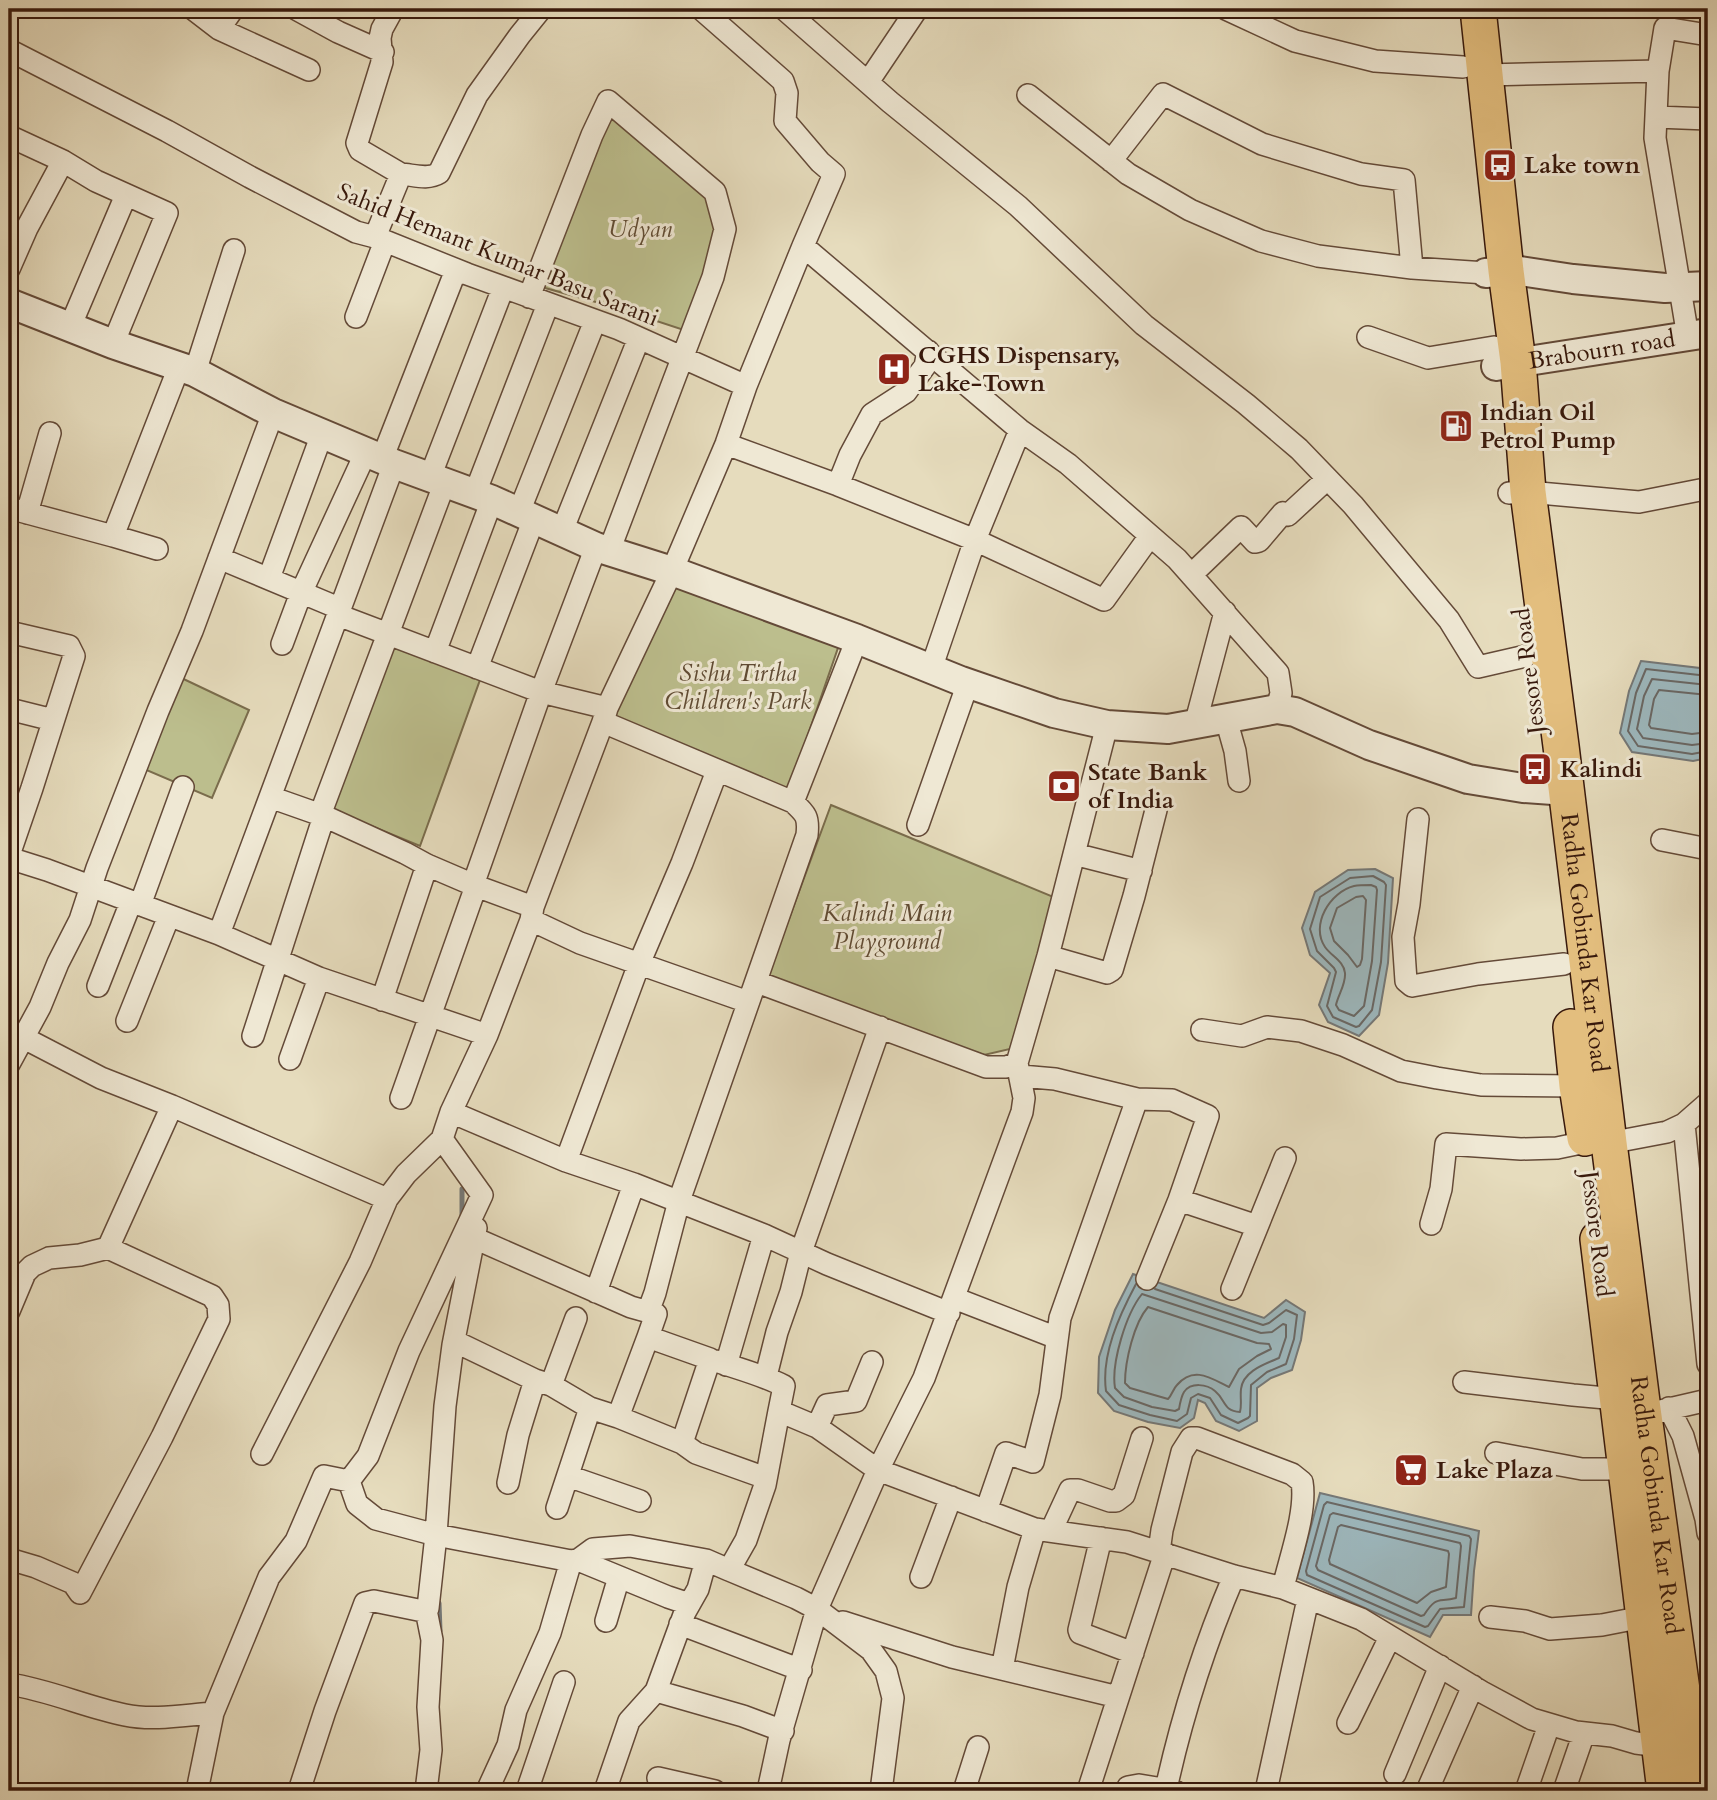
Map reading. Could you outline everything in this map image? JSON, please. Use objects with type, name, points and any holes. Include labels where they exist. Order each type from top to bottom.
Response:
[{"type":"main road","points":[[1456,9],[1474,71]]},
{"type":"main road","points":[[1478,9],[1474,71],[1496,272],[1502,358]]},
{"type":"main road","name":"Jessore Road","points":[[1502,358],[1518,493],[1526,656],[1555,790],[1564,964],[1577,1086],[1597,1143],[1637,1411],[1625,1469],[1665,1791]]},
{"type":"main road","name":"Radha Gobinda Kar Road","points":[[1518,493],[1597,1143]]},
{"type":"main road","name":"Radha Gobinda Kar Road","points":[[1637,1411],[1696,1791]]},
{"type":"street","points":[[193,9],[219,29],[309,71]]},
{"type":"street","points":[[219,29],[233,9]]},
{"type":"street","points":[[296,9],[383,52]]},
{"type":"street","points":[[393,9],[382,29],[382,62],[357,143],[360,150],[401,174],[428,178],[439,173],[477,95],[541,9]]},
{"type":"street","points":[[262,1454],[360,1262],[387,1199],[406,1174],[442,1139],[451,1112],[487,1035],[605,715],[672,571],[726,444],[834,174],[820,162],[785,121],[787,93],[783,81],[701,9]]},
{"type":"street","points":[[784,9],[1018,205],[1144,325],[1299,449],[1353,505],[1449,620],[1478,667],[1526,656]]},
{"type":"street","points":[[868,82],[917,9]]},
{"type":"street","points":[[1226,9],[1295,41],[1375,61],[1474,71],[1658,71]]},
{"type":"street","points":[[1698,335],[1679,288],[1655,138],[1658,71],[1665,28],[1708,35]]},
{"type":"street","name":"Sahid Hemant Kumar Basu Sarani","points":[[9,50],[356,232],[639,338],[747,386]]},
{"type":"street","points":[[1111,160],[1163,94],[1262,144],[1361,174],[1404,180],[1412,268]]},
{"type":"street","points":[[1028,95],[1128,174],[1190,211],[1261,241],[1318,256],[1412,268],[1496,272],[1513,270],[1665,288],[1708,286]]},
{"type":"street","points":[[401,1098],[541,692],[683,358],[713,277],[725,229],[715,192],[608,101],[592,135],[539,300],[435,652]]},
{"type":"street","points":[[1657,117],[1708,119]]},
{"type":"street","points":[[9,136],[63,161],[96,181],[167,213],[113,344]]},
{"type":"street","points":[[9,269],[27,228],[63,161]]},
{"type":"street","points":[[356,317],[401,174]]},
{"type":"street","points":[[70,327],[126,195]]},
{"type":"street","points":[[803,246],[1020,430],[1068,464],[1177,559],[1278,673],[1281,693],[1277,709]]},
{"type":"street","points":[[113,536],[187,369],[234,250]]},
{"type":"street","points":[[219,934],[340,612],[381,458],[456,270]]},
{"type":"street","points":[[253,1036],[322,816],[387,634],[503,288]]},
{"type":"street","points":[[9,303],[113,344],[187,369],[273,413],[381,458],[483,496],[603,549],[672,571],[968,683],[1055,713],[1107,725],[1168,729],[1277,709],[1295,712],[1369,745],[1468,779],[1555,790]]},
{"type":"street","points":[[477,668],[526,515],[595,321]]},
{"type":"street","name":"Brabourn road","points":[[1502,358],[1584,351],[1698,335]]},
{"type":"street","points":[[1368,337],[1428,358],[1502,358]]},
{"type":"street","points":[[562,531],[639,338]]},
{"type":"street","points":[[838,485],[850,455],[872,414],[906,392],[925,366],[928,351]]},
{"type":"street","points":[[9,1064],[40,1007],[80,920],[106,845],[273,413]]},
{"type":"street","points":[[931,669],[975,540],[1020,430]]},
{"type":"street","points":[[50,433],[18,511],[156,549]]},
{"type":"street","points":[[269,578],[323,434]]},
{"type":"street","points":[[726,444],[975,540],[1104,600],[1150,536]]},
{"type":"street","points":[[282,644],[301,593],[381,458]]},
{"type":"street","points":[[1191,575],[1241,527],[1255,542],[1259,541],[1283,513],[1288,515],[1327,479]]},
{"type":"street","points":[[1518,493],[1639,502],[1705,489]]},
{"type":"street","points":[[219,558],[269,578],[387,634],[605,715],[717,771],[793,802],[805,813],[807,835],[679,1201],[648,1312]]},
{"type":"street","points":[[1195,725],[1225,612]]},
{"type":"street","points":[[9,632],[69,646],[74,656],[9,857],[219,934],[318,978],[487,1035]]},
{"type":"street","points":[[793,802],[857,639]]},
{"type":"street","points":[[918,825],[968,683]]},
{"type":"street","points":[[9,709],[54,720]]},
{"type":"street","points":[[1226,719],[1235,751],[1238,781]]},
{"type":"street","points":[[768,1791],[779,1740],[822,1612],[878,1470],[924,1378],[1022,1112],[1024,1098],[1019,1070],[1107,725]]},
{"type":"street","points":[[566,1161],[639,964],[717,771]]},
{"type":"street","points":[[98,985],[136,903],[183,787]]},
{"type":"street","points":[[270,797],[322,816],[405,853],[532,913],[580,943],[639,964],[880,1027],[986,1067],[1019,1070],[1137,1099],[1172,1100],[1209,1116],[1147,1279]]},
{"type":"street","points":[[1048,956],[1110,973],[1114,967],[1156,810]]},
{"type":"street","points":[[1418,819],[1409,904],[1402,937],[1406,981],[1412,986],[1478,974],[1564,964]]},
{"type":"street","points":[[1662,840],[1708,849]]},
{"type":"street","points":[[1074,854],[1141,871]]},
{"type":"street","points":[[382,1000],[427,865]]},
{"type":"street","points":[[127,1021],[169,916]]},
{"type":"street","points":[[290,1059],[318,978]]},
{"type":"street","points":[[766,1376],[801,1252],[880,1027]]},
{"type":"street","points":[[1202,1030],[1241,1036],[1267,1027],[1301,1031],[1343,1045],[1401,1071],[1425,1076],[1481,1085],[1577,1086]]},
{"type":"street","points":[[24,1038],[100,1078],[172,1106],[387,1199]]},
{"type":"street","points":[[986,1511],[1006,1453],[1033,1462],[1050,1395],[1060,1318],[1137,1099]]},
{"type":"street","points":[[1432,1224],[1441,1189],[1446,1144],[1521,1149],[1597,1143],[1667,1132],[1684,1124],[1708,1103]]},
{"type":"street","points":[[108,1248],[172,1106]]},
{"type":"street","points":[[451,1112],[566,1161],[679,1201],[801,1252],[951,1306],[1057,1338]]},
{"type":"street","points":[[1684,1124],[1708,1364]]},
{"type":"street","points":[[426,1791],[431,1751],[428,1707],[432,1640],[426,1611],[436,1535],[445,1406],[454,1341],[482,1195],[442,1139]]},
{"type":"street","points":[[1232,1289],[1285,1158]]},
{"type":"street","points":[[596,1292],[634,1184]]},
{"type":"street","points":[[349,1482],[368,1456],[409,1351],[454,1256],[474,1235],[482,1195]]},
{"type":"street","points":[[1179,1200],[1257,1226]]},
{"type":"street","points":[[474,1235],[596,1292],[656,1314],[618,1417]]},
{"type":"street","points":[[682,1443],[718,1362],[764,1235]]},
{"type":"street","points":[[9,1311],[25,1273],[32,1266],[49,1258],[80,1255],[108,1248],[212,1296],[218,1305],[219,1319],[162,1437],[80,1593],[73,1583],[9,1559]]},
{"type":"street","points":[[508,1483],[518,1435],[576,1318]]},
{"type":"street","points":[[648,1337],[766,1376],[784,1386],[765,1485],[746,1540],[729,1570]]},
{"type":"street","points":[[454,1341],[590,1408],[682,1443],[696,1453],[766,1478]]},
{"type":"street","points":[[817,1427],[827,1405],[856,1401],[872,1362]]},
{"type":"street","points":[[1464,1382],[1573,1395],[1637,1411],[1683,1436],[1708,1533]]},
{"type":"street","points":[[1637,1411],[1708,1399]]},
{"type":"street","points":[[557,1508],[590,1408]]},
{"type":"street","points":[[779,1411],[817,1427],[878,1470],[986,1511],[1043,1530],[1126,1542],[1234,1576],[1283,1588],[1361,1619],[1532,1719],[1584,1733],[1660,1746]]},
{"type":"street","points":[[1002,1669],[1018,1587],[1043,1530],[1070,1490],[1079,1490],[1111,1501],[1124,1495],[1142,1438]]},
{"type":"street","points":[[1088,1791],[1162,1553],[1162,1530],[1182,1452],[1191,1438],[1292,1474],[1302,1482],[1304,1492],[1300,1519],[1283,1588]]},
{"type":"street","points":[[1496,1453],[1582,1469],[1625,1469]]},
{"type":"street","points":[[197,1791],[213,1713],[269,1577],[296,1541],[324,1476],[349,1482]]},
{"type":"street","points":[[568,1476],[640,1501]]},
{"type":"street","points":[[349,1482],[358,1504],[376,1519],[436,1535],[574,1561],[689,1604]]},
{"type":"street","points":[[921,1577],[951,1497]]},
{"type":"street","points":[[1101,1538],[1079,1630],[1080,1633],[1133,1653]]},
{"type":"street","points":[[487,1791],[508,1745],[516,1710],[550,1633],[574,1561],[593,1549],[630,1546],[706,1560],[796,1598],[822,1612],[952,1657],[1118,1697]]},
{"type":"street","points":[[605,1791],[629,1721],[656,1691],[680,1624],[698,1589],[706,1560]]},
{"type":"street","points":[[1126,1791],[1133,1785],[1171,1790],[1175,1751],[1212,1627],[1234,1576]]},
{"type":"street","points":[[606,1621],[618,1577]]},
{"type":"street","points":[[1266,1791],[1308,1599]]},
{"type":"street","points":[[299,1791],[365,1603],[374,1601],[426,1611]]},
{"type":"street","points":[[822,1612],[871,1650],[886,1671],[893,1698],[881,1791]]},
{"type":"street","points":[[1490,1617],[1525,1621],[1550,1629],[1602,1625],[1643,1618]]},
{"type":"street","points":[[680,1624],[801,1670]]},
{"type":"street","points":[[1349,1723],[1390,1637]]},
{"type":"street","points":[[1395,1774],[1440,1667]]},
{"type":"street","points":[[527,1791],[564,1682]]},
{"type":"street","points":[[9,1684],[142,1718],[213,1713]]},
{"type":"street","points":[[1427,1791],[1473,1686]]},
{"type":"street","points":[[656,1691],[743,1716],[783,1731]]},
{"type":"street","points":[[1526,1791],[1549,1725]]},
{"type":"street","points":[[1564,1791],[1584,1733]]},
{"type":"street","points":[[964,1791],[978,1747]]},
{"type":"street","points":[[658,1778],[715,1791]]},
{"type":"green space","name":"Udyan","points":[[606,93],[721,192],[702,336],[614,307],[527,283]]},
{"type":"green space","name":"Sishu Tirtha Children's Park","points":[[671,582],[840,642],[789,790],[614,718]]},
{"type":"green space","points":[[389,633],[485,666],[420,846],[325,807]]},
{"type":"green space","points":[[173,674],[249,710],[212,798],[137,766]]},
{"type":"green space","name":"Kalindi Main Playground","points":[[831,805],[1056,898],[1010,1049],[984,1055],[766,981]]},
{"type":"water","points":[[1641,661],[1708,669],[1708,758],[1693,761],[1632,752],[1620,733],[1629,691]]},
{"type":"water","points":[[1375,869],[1393,878],[1388,963],[1379,1015],[1359,1036],[1328,1022],[1319,1005],[1330,973],[1310,955],[1302,928],[1315,892],[1348,870]]},
{"type":"water","points":[[1133,1274],[1264,1318],[1286,1300],[1305,1312],[1301,1340],[1292,1370],[1271,1378],[1257,1388],[1257,1421],[1239,1431],[1216,1421],[1205,1403],[1198,1400],[1194,1418],[1180,1428],[1148,1422],[1114,1411],[1098,1393],[1099,1357],[1115,1310]]},
{"type":"water","points":[[1320,1493],[1479,1531],[1471,1615],[1443,1615],[1430,1637],[1297,1578]]},
{"type":"waterway","points":[[462,1189],[462,1218]]},
{"type":"waterway","points":[[439,1603],[440,1631]]},
{"type":"place","name":"Lake town","points":[[1500,165]]},
{"type":"place","name":"CGHS Dispensary, Lake-Town","points":[[894,369]]},
{"type":"place","name":"Indian Oil Petrol Pump","points":[[1456,426]]},
{"type":"place","name":"Kalindi","points":[[1535,769]]},
{"type":"place","name":"State Bank of India","points":[[1064,786]]},
{"type":"place","name":"Lake Plaza","points":[[1411,1470]]}]
